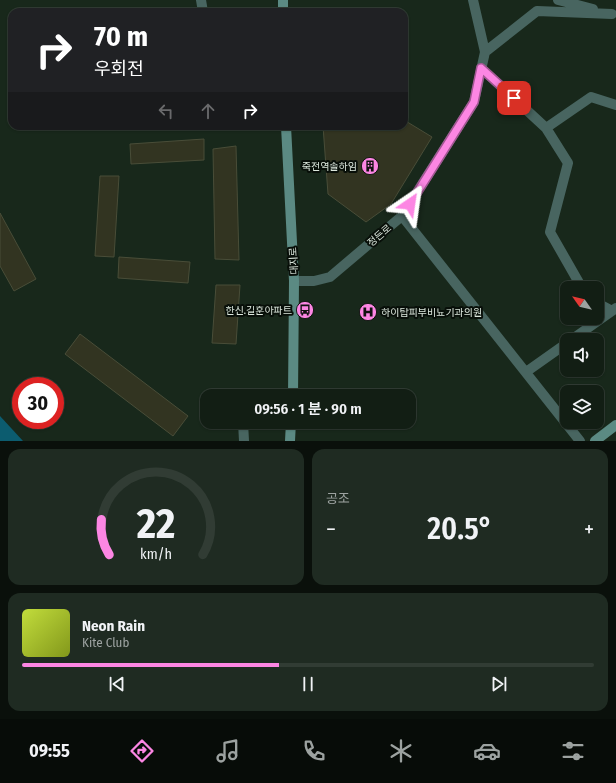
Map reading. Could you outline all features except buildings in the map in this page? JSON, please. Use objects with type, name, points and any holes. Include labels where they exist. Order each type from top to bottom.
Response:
[{"type":"street","name":"정든로","points":[[294,281],[314,281],[330,277],[402,216],[474,102],[485,52],[473,0]]},
{"type":"street","points":[[558,0],[614,14]]},
{"type":"street","points":[[485,52],[537,11],[614,14]]},
{"type":"street","points":[[481,68],[546,128],[568,162],[550,232],[578,281]]},
{"type":"street","points":[[546,128],[591,98],[616,105]]},
{"type":"street","name":"대지로","points":[[286,130],[294,281],[293,389]]},
{"type":"street","points":[[402,216],[580,441]]},
{"type":"street","points":[[604,305],[614,309]]},
{"type":"street","points":[[581,333],[614,309]]},
{"type":"street","points":[[526,372],[560,348]]},
{"type":"street","points":[[595,441],[616,425]]},
{"type":"street","points":[[243,429],[244,441]]},
{"type":"street","points":[[290,441],[291,429]]},
{"type":"water","points":[[0,416],[23,441],[0,441]]},
{"type":"place","name":"죽전역솔하임","points":[[370,166]]},
{"type":"place","name":"한신.길훈아파트","points":[[305,310]]},
{"type":"place","name":"하이탑피부비뇨기과의원","points":[[368,312]]},
{"type":"route","points":[[410,204],[474,102],[481,68],[514,98]]}]
